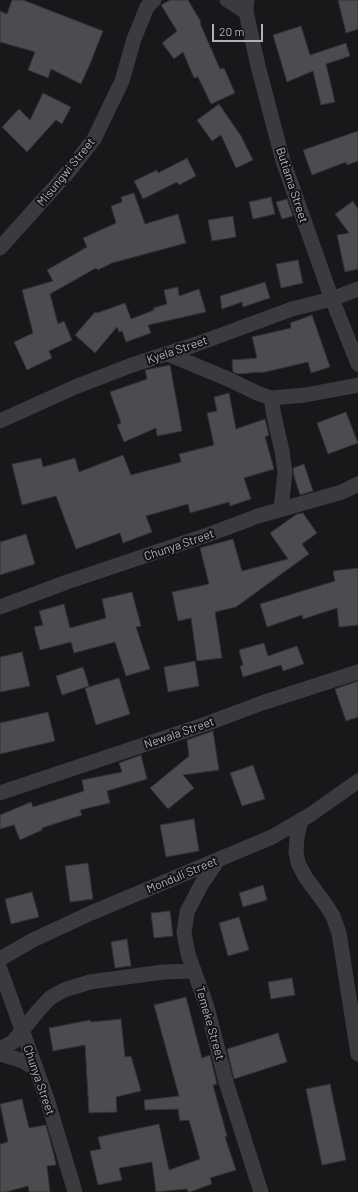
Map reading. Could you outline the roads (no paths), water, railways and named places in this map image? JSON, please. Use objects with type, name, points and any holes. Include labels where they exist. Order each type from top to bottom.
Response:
[{"type":"street","name":"Misungwi Street","points":[[0,248],[70,170],[94,139],[122,81],[134,40],[147,6],[154,0]]},
{"type":"street","points":[[227,0],[246,6]]},
{"type":"street","name":"Butiama Street","points":[[246,6],[258,66],[283,161],[332,299],[358,364]]},
{"type":"street","name":"Kyela Street","points":[[0,421],[75,387],[132,365],[168,354],[292,309],[332,299],[358,289]]},
{"type":"street","points":[[168,354],[257,393],[272,398],[313,394],[358,386]]},
{"type":"street","points":[[272,398],[285,472],[281,510]]},
{"type":"street","name":"Chunya Street","points":[[0,607],[67,582],[210,534],[258,516],[342,492],[358,484]]},
{"type":"street","name":"Newala Street","points":[[0,793],[173,735],[262,703],[358,672]]},
{"type":"street","name":"Monduli Street","points":[[0,958],[91,913],[272,837],[301,820],[358,781]]},
{"type":"street","points":[[301,820],[297,837],[296,852],[298,863],[306,878],[333,916],[339,933],[358,1054]]},
{"type":"street","name":"Temeke Street","points":[[218,860],[201,885],[187,912],[184,933],[193,971],[207,1007],[228,1088],[261,1192]]},
{"type":"street","name":"Chunya Street","points":[[0,969],[36,1069],[75,1192]]},
{"type":"street","points":[[0,1049],[13,1042],[50,998],[64,990],[90,982],[163,972],[193,971]]},
{"type":"street","points":[[0,1054],[23,1061],[36,1069]]}]
